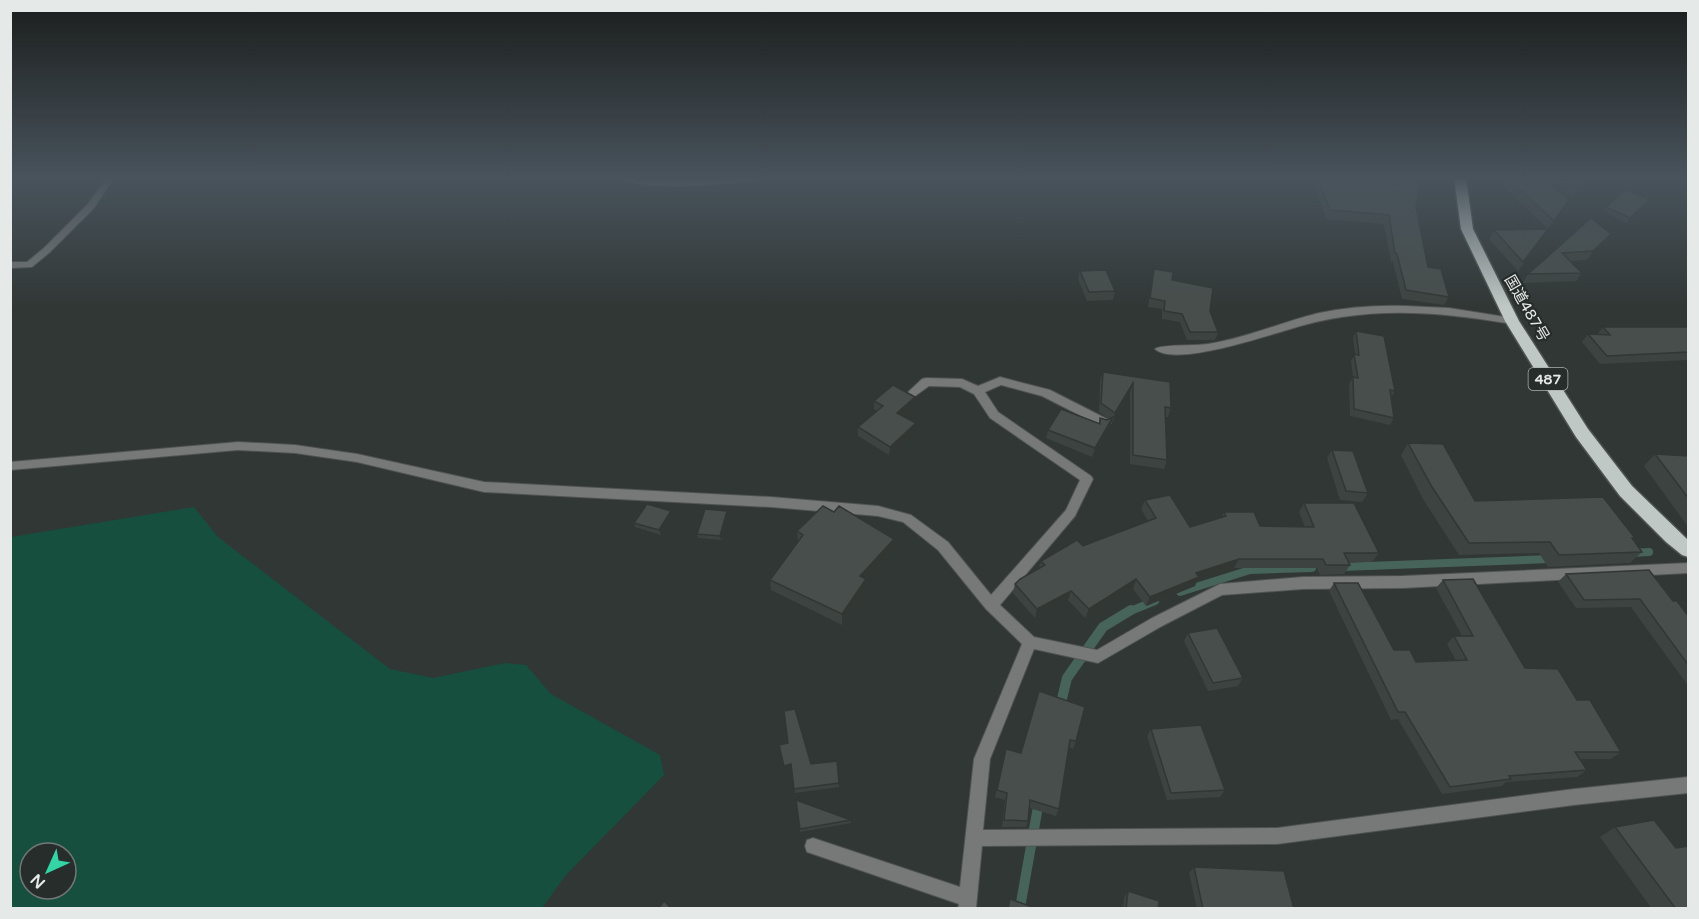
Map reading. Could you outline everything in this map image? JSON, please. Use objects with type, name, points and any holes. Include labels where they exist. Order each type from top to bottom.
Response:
[{"type":"highway","name":"国道487号","points":[[1466,221],[1467,229],[1512,321],[1582,433],[1626,490],[1672,537],[1689,550]]},
{"type":"street","points":[[10,265],[29,265],[76,221]]},
{"type":"street","points":[[1160,349],[1181,352],[1219,346],[1341,312],[1394,307],[1456,312],[1512,321]]},
{"type":"street","points":[[978,391],[1000,381],[1046,393],[1105,423]]},
{"type":"street","points":[[911,395],[926,382],[962,383],[978,391],[994,415],[1087,479],[1071,513],[991,605]]},
{"type":"street","points":[[10,466],[238,446],[295,449],[357,458],[484,487],[771,502],[878,511],[907,518],[943,546],[991,605],[1030,642],[1098,657],[1157,622],[1220,590],[1302,583],[1403,582],[1689,568]]},
{"type":"street","points":[[813,846],[968,904],[982,759],[1030,642]]},
{"type":"street","points":[[975,838],[1277,836],[1563,798],[1689,785]]},
{"type":"green space","points":[[194,507],[218,537],[390,669],[433,678],[505,663],[526,665],[551,694],[660,755],[664,775],[566,875],[542,908],[11,908],[11,537]]},
{"type":"building","points":[[1390,221],[1419,221],[1428,267],[1441,269],[1449,297],[1406,290],[1395,253]]},
{"type":"building","points":[[1588,221],[1595,221],[1611,234],[1593,251],[1562,253],[1582,273],[1528,274]]},
{"type":"building","points":[[1548,229],[1523,262],[1494,230]]},
{"type":"building","points":[[1154,269],[1173,272],[1172,280],[1213,288],[1210,311],[1218,332],[1190,332],[1182,314],[1164,311],[1165,301],[1150,298]]},
{"type":"building","points":[[1106,270],[1115,291],[1089,292],[1080,271]]},
{"type":"building","points":[[1603,327],[1689,327],[1689,352],[1607,356],[1588,334],[1610,335]]},
{"type":"building","points":[[1356,331],[1384,336],[1395,391],[1390,390],[1394,418],[1354,409],[1353,377],[1358,378],[1354,354],[1359,355]]},
{"type":"building","points":[[1103,372],[1170,382],[1171,408],[1165,407],[1167,460],[1133,455],[1133,383],[1115,413],[1101,403]]},
{"type":"building","points":[[893,385],[915,397],[897,413],[916,423],[890,447],[858,427],[883,406],[874,401]]},
{"type":"building","points":[[1061,409],[1100,424],[1100,418],[1107,420],[1113,417],[1095,448],[1048,430]]},
{"type":"building","points":[[1408,443],[1443,444],[1475,501],[1603,497],[1635,538],[1632,538],[1642,552],[1559,555],[1550,542],[1469,543],[1432,487]]},
{"type":"building","points":[[1332,450],[1353,451],[1368,493],[1346,491]]},
{"type":"building","points":[[1655,454],[1689,456],[1689,499]]},
{"type":"building","points":[[1170,495],[1190,527],[1226,516],[1224,512],[1254,512],[1260,526],[1314,527],[1304,503],[1354,503],[1379,553],[1344,553],[1350,565],[1326,565],[1323,559],[1239,559],[1196,573],[1199,577],[1150,597],[1136,579],[1089,609],[1071,591],[1037,609],[1015,584],[1045,565],[1041,561],[1077,540],[1083,546],[1156,518],[1145,500]]},
{"type":"building","points":[[647,504],[671,511],[659,530],[634,523]]},
{"type":"building","points":[[823,506],[834,512],[839,506],[894,539],[860,576],[866,579],[842,614],[770,580],[803,535],[797,531]]},
{"type":"building","points":[[705,509],[727,511],[720,536],[697,534]]},
{"type":"building","points":[[1649,570],[1673,601],[1677,601],[1689,617],[1689,666],[1640,599],[1584,600],[1566,574]]},
{"type":"building","points":[[1473,579],[1525,668],[1558,669],[1577,700],[1590,700],[1621,752],[1575,752],[1587,770],[1509,776],[1511,779],[1450,787],[1405,712],[1398,712],[1334,583],[1358,583],[1394,650],[1410,650],[1416,662],[1467,660],[1454,636],[1473,636],[1443,580]]},
{"type":"building","points":[[1217,628],[1243,678],[1213,683],[1188,633]]},
{"type":"building","points":[[1039,691],[1085,707],[1076,741],[1070,740],[1059,809],[1030,800],[1028,821],[1004,820],[1007,793],[997,790],[1006,749],[1021,753]]},
{"type":"building","points":[[795,709],[811,764],[837,761],[839,783],[794,789],[791,764],[784,766],[779,745],[788,743],[784,711]]},
{"type":"building","points":[[1201,725],[1225,790],[1171,793],[1151,729]]},
{"type":"building","points":[[796,800],[851,820],[800,829]]},
{"type":"building","points":[[1654,820],[1676,848],[1689,846],[1689,909],[1676,909],[1615,827]]},
{"type":"building","points":[[1194,867],[1284,871],[1294,909],[1203,909]]},
{"type":"building","points":[[1128,891],[1159,901],[1158,909],[1126,909]]},
{"type":"building","points":[[1010,899],[1038,909],[1008,909]]},
{"type":"building","points":[[664,901],[672,909],[658,909]]},
{"type":"waterway","points":[[1632,553],[1649,552]]},
{"type":"waterway","points":[[1342,567],[1551,559]]},
{"type":"waterway","points":[[1180,592],[1250,570],[1312,568]]},
{"type":"waterway","points":[[1128,612],[1155,601]]},
{"type":"waterway","points":[[1060,707],[1067,678],[1103,627],[1131,610]]},
{"type":"waterway","points":[[1020,908],[1039,801]]}]
